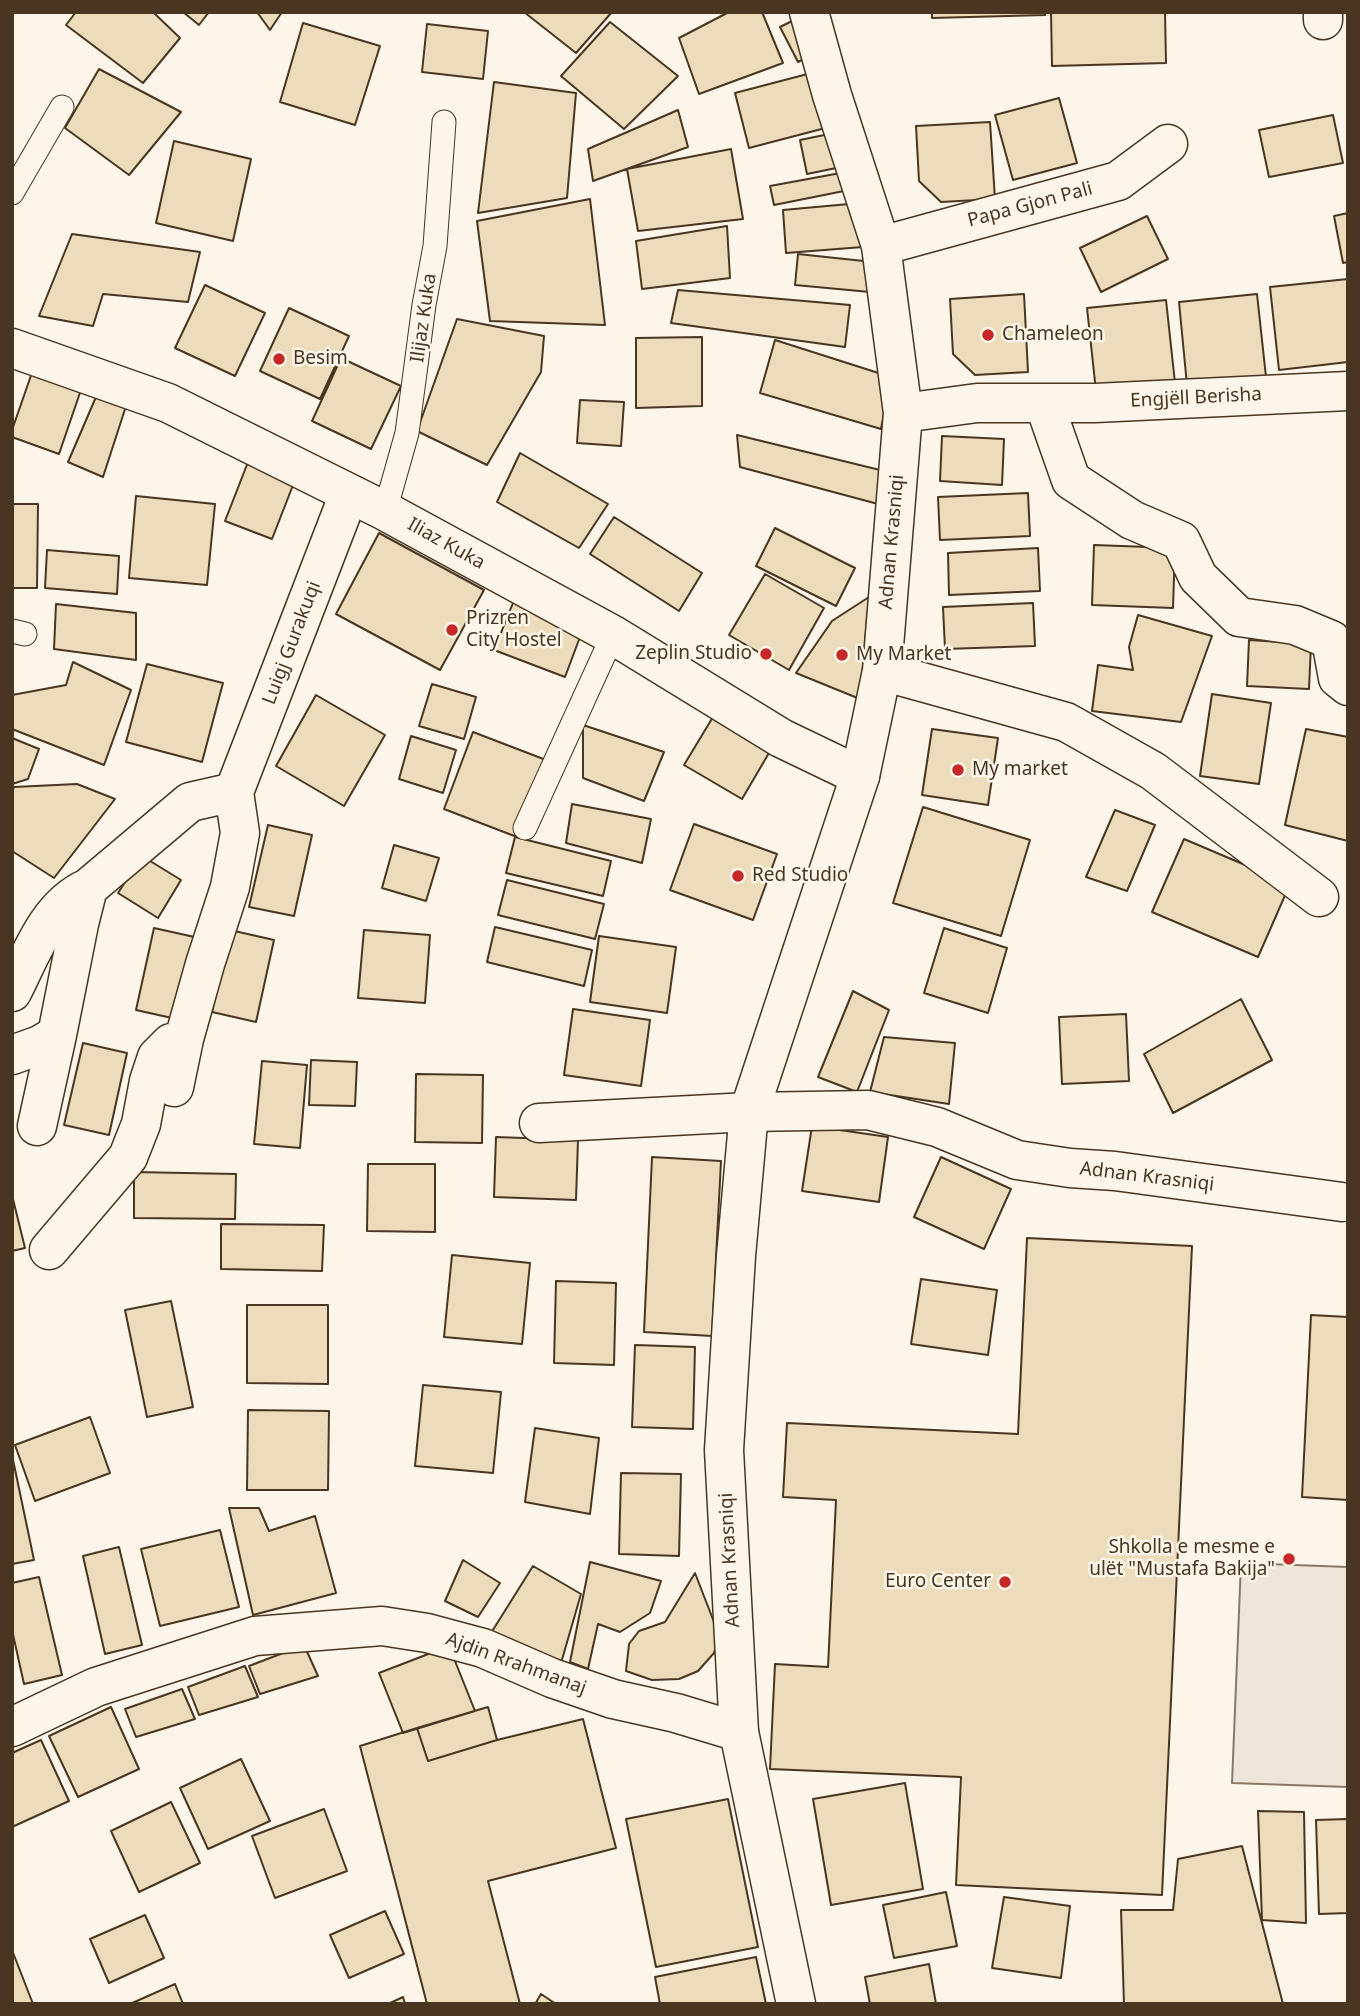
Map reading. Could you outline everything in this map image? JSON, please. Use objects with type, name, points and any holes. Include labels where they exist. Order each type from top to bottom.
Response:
[{"type":"street","points":[[808,12],[881,246],[903,413]]},
{"type":"street","name":"Papa Gjon Pali","points":[[881,246],[1118,181],[1168,144]]},
{"type":"street","name":"Iliaz Kuka","points":[[13,349],[168,403],[385,511],[613,635],[781,738],[860,776]]},
{"type":"street","name":"Engjëll Berisha","points":[[903,413],[977,402],[1095,402],[1348,391]]},
{"type":"street","points":[[1044,403],[1071,480],[1132,520],[1181,541],[1198,577],[1239,617],[1295,625],[1331,640],[1338,678],[1348,686]]},
{"type":"street","name":"Adnan Krasniqi","points":[[796,2004],[739,1732],[724,1450],[736,1256],[749,1112],[860,776],[882,671],[903,413]]},
{"type":"street","name":"Luigj Gurakuqi","points":[[174,1087],[184,1039],[230,887],[240,833],[234,792],[349,494]]},
{"type":"street","points":[[882,671],[1066,722],[1153,771],[1319,897]]},
{"type":"street","points":[[12,992],[50,919],[65,902],[88,888],[190,802],[234,792]]},
{"type":"street","points":[[37,1126],[88,888]]},
{"type":"street","points":[[12,1055],[40,1045],[57,1035]]},
{"type":"street","points":[[49,1250],[128,1157],[141,1124],[149,1081],[157,1057],[170,1044],[184,1039]]},
{"type":"street","name":"Adnan Krasniqi","points":[[749,1112],[868,1111],[937,1127],[1017,1160],[1342,1202]]},
{"type":"street","points":[[538,1123],[749,1112]]},
{"type":"street","name":"Ajdin Rrahmanaj","points":[[12,1727],[96,1687],[255,1636],[382,1626],[428,1633],[483,1648],[552,1678],[613,1699],[676,1713],[739,1732]]},
{"type":"lane","points":[[12,193],[62,107]]},
{"type":"lane","name":"Ilijaz Kuka","points":[[385,511],[407,433],[424,305],[435,246],[444,122]]},
{"type":"lane","points":[[525,828],[613,635]]},
{"type":"shaded area","points":[[1241,1563],[1348,1567],[1348,1787],[1232,1783]]},
{"type":"building","points":[[76,12],[153,12],[180,38],[143,83],[66,25]]},
{"type":"building","points":[[183,12],[209,12],[199,25]]},
{"type":"building","points":[[257,12],[282,12],[270,30]]},
{"type":"building","points":[[524,12],[612,12],[576,53]]},
{"type":"building","points":[[729,12],[762,12],[783,63],[699,94],[679,38]]},
{"type":"building","points":[[932,12],[1045,12],[1045,15],[932,18]]},
{"type":"building","points":[[1051,12],[1165,12],[1166,63],[1052,66]]},
{"type":"building","points":[[798,18],[815,53],[798,62],[780,27]]},
{"type":"building","points":[[610,22],[678,76],[624,129],[561,76]]},
{"type":"building","points":[[303,23],[380,46],[355,125],[280,102]]},
{"type":"building","points":[[427,24],[488,31],[483,79],[422,72]]},
{"type":"building","points":[[99,69],[181,112],[129,175],[65,128]]},
{"type":"building","points":[[819,71],[833,126],[749,148],[735,93]]},
{"type":"building","points":[[494,82],[576,93],[567,198],[478,213]]},
{"type":"building","points":[[1059,98],[1077,163],[1013,180],[995,115]]},
{"type":"building","points":[[678,110],[688,147],[593,181],[588,149]]},
{"type":"building","points":[[1333,115],[1343,163],[1269,177],[1259,130]]},
{"type":"building","points":[[990,122],[995,199],[941,202],[919,181],[916,126]]},
{"type":"building","points":[[839,132],[846,166],[807,174],[800,140]]},
{"type":"building","points":[[174,141],[251,159],[233,241],[156,223]]},
{"type":"building","points":[[731,149],[743,219],[638,231],[627,169]]},
{"type":"building","points":[[846,172],[849,190],[774,205],[770,186]]},
{"type":"building","points":[[590,199],[605,325],[490,321],[477,221]]},
{"type":"building","points":[[860,203],[863,247],[786,253],[783,210]]},
{"type":"building","points":[[1348,213],[1348,262],[1343,263],[1334,216]]},
{"type":"building","points":[[1147,216],[1168,259],[1101,292],[1080,248]]},
{"type":"building","points":[[727,226],[730,278],[642,289],[636,241]]},
{"type":"building","points":[[72,234],[200,252],[188,302],[103,294],[93,326],[39,316]]},
{"type":"building","points":[[798,254],[873,262],[870,292],[795,285]]},
{"type":"building","points":[[1348,279],[1348,362],[1279,370],[1270,287]]},
{"type":"building","points":[[205,285],[265,313],[235,376],[175,348]]},
{"type":"building","points":[[678,290],[850,305],[845,347],[671,323]]},
{"type":"building","points":[[1024,294],[1028,372],[975,375],[953,354],[950,299]]},
{"type":"building","points":[[1257,294],[1266,377],[1187,385],[1179,302]]},
{"type":"building","points":[[1166,300],[1175,383],[1096,391],[1087,308]]},
{"type":"building","points":[[289,308],[349,336],[320,399],[260,371]]},
{"type":"building","points":[[457,319],[544,336],[541,372],[487,465],[417,431]]},
{"type":"building","points":[[702,337],[702,406],[636,408],[636,338]]},
{"type":"building","points":[[775,340],[891,377],[881,429],[760,393]]},
{"type":"building","points":[[341,358],[401,386],[371,449],[312,421]]},
{"type":"building","points":[[35,364],[84,381],[59,454],[12,437],[12,430]]},
{"type":"building","points":[[99,390],[127,403],[103,477],[68,462]]},
{"type":"building","points":[[580,400],[624,402],[621,446],[577,443]]},
{"type":"building","points":[[737,435],[880,470],[878,504],[740,467]]},
{"type":"building","points":[[942,436],[1004,439],[1002,485],[940,481]]},
{"type":"building","points":[[520,453],[608,504],[579,548],[497,502]]},
{"type":"building","points":[[248,462],[295,480],[272,539],[225,521]]},
{"type":"building","points":[[1028,493],[1030,536],[940,540],[938,497]]},
{"type":"building","points":[[136,496],[215,504],[207,585],[129,578]]},
{"type":"building","points":[[12,504],[38,504],[37,588],[12,588]]},
{"type":"building","points":[[614,517],[702,573],[679,611],[590,554]]},
{"type":"building","points":[[775,528],[855,568],[836,606],[756,566]]},
{"type":"building","points":[[379,533],[484,590],[440,670],[336,614]]},
{"type":"building","points":[[1094,545],[1175,548],[1173,608],[1092,605]]},
{"type":"building","points":[[1038,548],[1040,591],[949,595],[948,553]]},
{"type":"building","points":[[47,550],[119,556],[117,594],[45,588]]},
{"type":"building","points":[[765,574],[824,608],[789,670],[729,635]]},
{"type":"building","points":[[869,597],[860,699],[796,673],[832,621]]},
{"type":"building","points":[[515,598],[580,637],[565,677],[494,650]]},
{"type":"building","points":[[1033,603],[1035,646],[945,649],[943,607]]},
{"type":"building","points":[[56,604],[136,613],[136,660],[54,649]]},
{"type":"building","points":[[1138,615],[1212,636],[1181,722],[1092,711],[1098,665],[1133,670],[1129,647]]},
{"type":"building","points":[[1249,640],[1311,644],[1309,689],[1247,686]]},
{"type":"building","points":[[73,662],[131,690],[104,765],[12,729],[12,695],[66,685]]},
{"type":"building","points":[[147,664],[223,683],[202,762],[126,742]]},
{"type":"building","points":[[432,684],[476,697],[464,739],[419,726]]},
{"type":"building","points":[[1212,694],[1271,703],[1259,784],[1200,776]]},
{"type":"building","points":[[316,695],[385,735],[344,806],[276,766]]},
{"type":"building","points":[[719,707],[776,741],[742,799],[684,765]]},
{"type":"building","points":[[583,725],[664,752],[644,801],[583,778]]},
{"type":"building","points":[[932,729],[998,738],[988,805],[922,795]]},
{"type":"building","points":[[1306,729],[1348,737],[1348,841],[1285,825]]},
{"type":"building","points":[[473,732],[546,760],[517,837],[444,809]]},
{"type":"building","points":[[411,736],[456,750],[443,793],[399,779]]},
{"type":"building","points":[[12,738],[39,749],[28,779],[12,784]]},
{"type":"building","points":[[77,784],[115,799],[54,878],[12,851],[12,791],[14,787]]},
{"type":"building","points":[[572,804],[651,819],[642,863],[566,843]]},
{"type":"building","points":[[923,807],[1030,840],[1001,936],[893,903]]},
{"type":"building","points":[[1115,810],[1155,825],[1127,891],[1086,877]]},
{"type":"building","points":[[694,824],[777,854],[753,920],[670,890]]},
{"type":"building","points":[[268,825],[312,835],[294,916],[249,907]]},
{"type":"building","points":[[515,837],[611,861],[603,896],[506,873]]},
{"type":"building","points":[[1184,839],[1290,884],[1258,957],[1152,912]]},
{"type":"building","points":[[394,845],[439,858],[426,901],[382,888]]},
{"type":"building","points":[[142,856],[181,880],[158,918],[118,893]]},
{"type":"building","points":[[507,880],[604,904],[595,939],[498,915]]},
{"type":"building","points":[[495,927],[592,950],[584,986],[487,962]]},
{"type":"building","points":[[154,928],[199,938],[181,1020],[136,1010]]},
{"type":"building","points":[[944,928],[1007,948],[988,1013],[924,993]]},
{"type":"building","points":[[230,930],[274,940],[256,1022],[212,1012]]},
{"type":"building","points":[[364,930],[430,935],[425,1003],[358,998]]},
{"type":"building","points":[[599,936],[676,947],[667,1013],[590,1002]]},
{"type":"building","points":[[853,991],[889,1010],[857,1092],[818,1077]]},
{"type":"building","points":[[1241,999],[1272,1060],[1173,1113],[1144,1054]]},
{"type":"building","points":[[573,1009],[650,1020],[641,1086],[564,1075]]},
{"type":"building","points":[[1126,1014],[1129,1081],[1062,1084],[1059,1017]]},
{"type":"building","points":[[884,1037],[955,1043],[949,1104],[870,1092]]},
{"type":"building","points":[[83,1043],[127,1053],[109,1135],[64,1125]]},
{"type":"building","points":[[311,1060],[357,1062],[355,1106],[309,1105]]},
{"type":"building","points":[[262,1061],[307,1065],[300,1148],[254,1144]]},
{"type":"building","points":[[416,1074],[483,1075],[482,1143],[415,1142]]},
{"type":"building","points":[[812,1126],[888,1137],[879,1202],[802,1191]]},
{"type":"building","points":[[496,1137],[578,1140],[576,1200],[494,1197]]},
{"type":"building","points":[[652,1157],[721,1161],[712,1336],[644,1332]]},
{"type":"building","points":[[941,1157],[1011,1189],[984,1249],[914,1217]]},
{"type":"building","points":[[368,1164],[435,1164],[435,1232],[367,1231]]},
{"type":"building","points":[[134,1172],[236,1174],[235,1219],[134,1218]]},
{"type":"building","points":[[12,1195],[25,1248],[12,1251]]},
{"type":"building","points":[[221,1224],[324,1225],[322,1271],[221,1269]]},
{"type":"building","name":"Euro Center","points":[[1027,1238],[1192,1246],[1162,1895],[956,1885],[961,1777],[770,1769],[775,1664],[828,1667],[836,1500],[783,1497],[787,1423],[1018,1434]]},
{"type":"building","points":[[452,1255],[530,1263],[522,1344],[444,1337]]},
{"type":"building","points":[[921,1279],[997,1290],[988,1355],[911,1344]]},
{"type":"building","points":[[556,1281],[616,1283],[614,1365],[554,1363]]},
{"type":"building","points":[[171,1301],[193,1407],[147,1417],[125,1310]]},
{"type":"building","points":[[247,1305],[328,1305],[328,1384],[247,1383]]},
{"type":"building","points":[[1311,1315],[1348,1317],[1348,1500],[1302,1497]]},
{"type":"building","points":[[635,1345],[695,1347],[693,1429],[632,1427]]},
{"type":"building","points":[[423,1385],[501,1392],[493,1473],[415,1466]]},
{"type":"building","points":[[248,1410],[329,1411],[328,1490],[247,1490]]},
{"type":"building","points":[[90,1417],[110,1473],[35,1501],[15,1445]]},
{"type":"building","points":[[535,1428],[599,1438],[590,1514],[525,1502]]},
{"type":"building","points":[[12,1455],[34,1560],[12,1564]]},
{"type":"building","points":[[621,1473],[681,1474],[679,1556],[619,1554]]},
{"type":"building","points":[[229,1508],[259,1508],[269,1531],[315,1516],[336,1593],[253,1615]]},
{"type":"building","points":[[220,1530],[239,1607],[160,1626],[141,1549]]},
{"type":"building","points":[[119,1547],[142,1645],[105,1654],[83,1556]]},
{"type":"building","points":[[463,1560],[500,1583],[478,1617],[445,1601]]},
{"type":"building","points":[[590,1562],[661,1581],[650,1613],[620,1632],[598,1624],[588,1669],[570,1662]]},
{"type":"building","points":[[533,1566],[581,1594],[561,1663],[491,1633]]},
{"type":"building","points":[[695,1573],[719,1635],[714,1653],[698,1671],[679,1679],[652,1680],[626,1671],[629,1644],[639,1631],[665,1622]]},
{"type":"building","points":[[39,1577],[62,1675],[24,1684],[12,1630],[12,1583]]},
{"type":"building","points":[[304,1645],[318,1676],[260,1694],[249,1666]]},
{"type":"building","points":[[449,1646],[475,1711],[403,1733],[379,1673]]},
{"type":"building","points":[[245,1666],[258,1697],[199,1715],[188,1687]]},
{"type":"building","points":[[182,1689],[195,1719],[136,1737],[125,1709]]},
{"type":"building","points":[[111,1707],[139,1769],[78,1797],[49,1736]]},
{"type":"building","points":[[488,1707],[497,1740],[428,1761],[417,1728]]},
{"type":"building","points":[[583,1719],[616,1848],[488,1881],[520,2004],[427,2004],[360,1746],[417,1728],[428,1761],[497,1740]]},
{"type":"building","points":[[41,1740],[69,1801],[12,1827],[12,1753]]},
{"type":"building","points":[[241,1759],[270,1821],[208,1849],[180,1788]]},
{"type":"building","points":[[905,1783],[923,1889],[831,1905],[813,1799]]},
{"type":"building","points":[[728,1799],[758,1947],[656,1967],[626,1819]]},
{"type":"building","points":[[171,1802],[200,1863],[139,1892],[111,1831]]},
{"type":"building","points":[[324,1809],[347,1871],[275,1898],[252,1836]]},
{"type":"building","points":[[1258,1811],[1304,1812],[1306,1923],[1262,1920]]},
{"type":"building","points":[[1348,1819],[1348,1913],[1319,1914],[1316,1820]]},
{"type":"building","points":[[1242,1846],[1283,2004],[1124,2004],[1121,1910],[1173,1910],[1178,1859]]},
{"type":"building","points":[[946,1892],[957,1946],[894,1958],[883,1905]]},
{"type":"building","points":[[1004,1897],[1070,1906],[1061,1978],[992,1968]]},
{"type":"building","points":[[385,1911],[404,1954],[349,1978],[330,1935]]},
{"type":"building","points":[[145,1915],[164,1958],[109,1983],[90,1939]]},
{"type":"building","points":[[12,1950],[33,2004],[12,2004]]},
{"type":"building","points":[[756,1957],[766,2004],[660,2004],[655,1977]]},
{"type":"building","points":[[929,1964],[936,2004],[870,2004],[865,1977]]},
{"type":"building","points":[[175,1984],[183,2004],[130,2004]]},
{"type":"building","points":[[541,1994],[556,2004],[535,2004]]},
{"type":"building","points":[[403,1997],[405,2004],[388,2004]]},
{"type":"place","name":"Chameleon","points":[[988,335]]},
{"type":"place","name":"Besim","points":[[279,359]]},
{"type":"place","name":"Prizren City Hostel","points":[[452,630]]},
{"type":"place","name":"Zeplin Studio","points":[[766,654]]},
{"type":"place","name":"My Market","points":[[842,655]]},
{"type":"place","name":"My market","points":[[958,770]]},
{"type":"place","name":"Red Studio","points":[[738,876]]},
{"type":"place","name":"Shkolla e mesme e ulët \"Mustafa Bakija\"","points":[[1289,1559]]},
{"type":"place","name":"Euro Center","points":[[1005,1582]]}]
